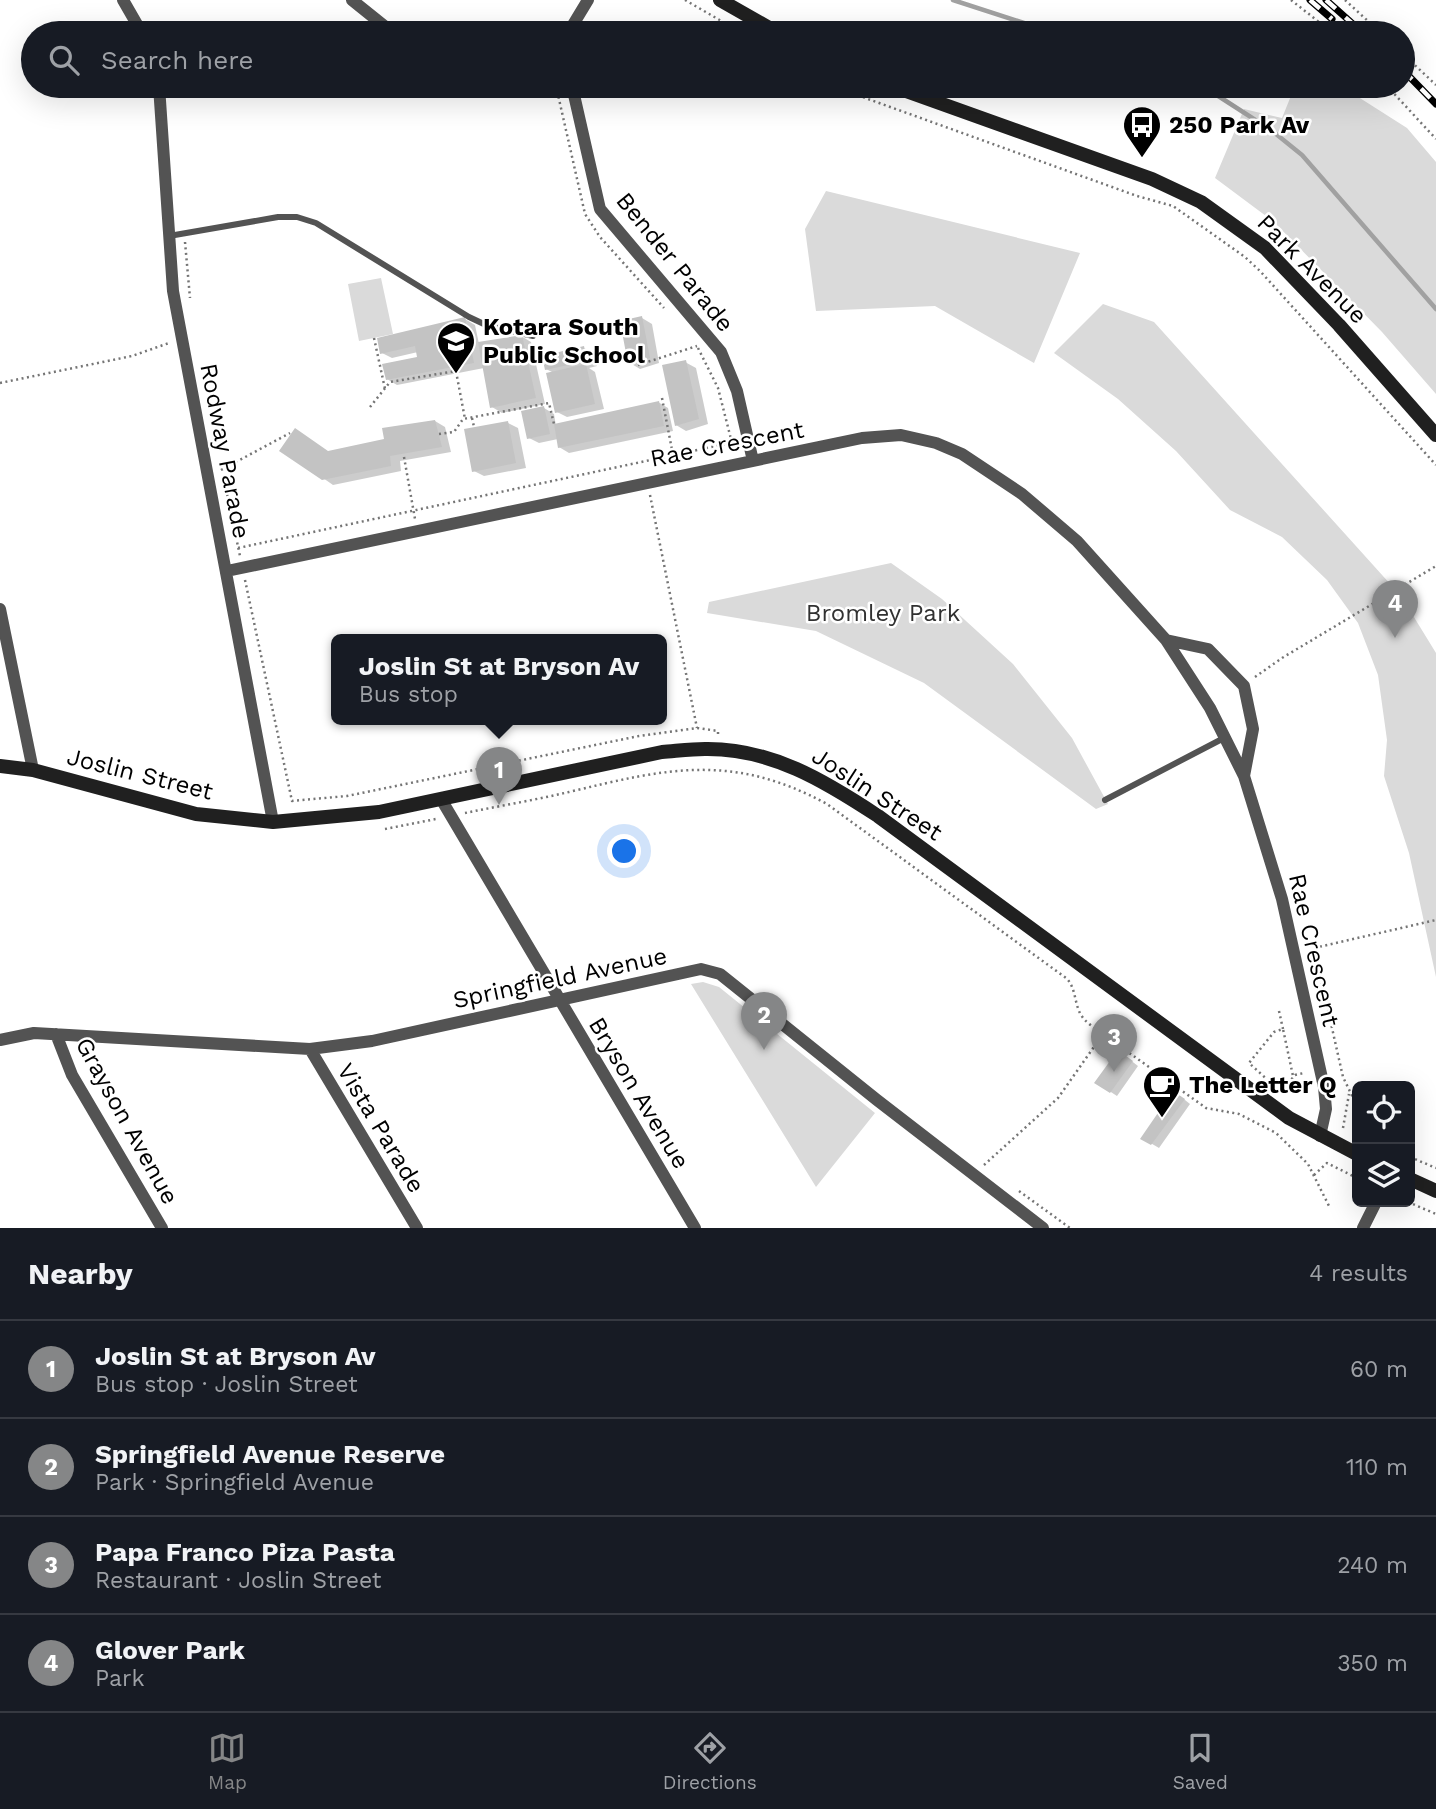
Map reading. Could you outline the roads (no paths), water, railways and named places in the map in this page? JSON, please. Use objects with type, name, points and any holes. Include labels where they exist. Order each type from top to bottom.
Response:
[{"type":"street","points":[[123,0],[135,21]]},
{"type":"street","points":[[352,0],[378,21]]},
{"type":"street","points":[[575,21],[588,0]]},
{"type":"street","points":[[720,0],[757,21]]},
{"type":"street","name":"Rodway Parade","points":[[160,98],[173,291],[273,821]]},
{"type":"street","name":"Bender Parade","points":[[575,98],[600,209],[721,352],[737,391],[753,461]]},
{"type":"street","name":"Park Avenue","points":[[925,98],[1152,180],[1201,202],[1265,248],[1436,435]]},
{"type":"street","name":"Rae Crescent","points":[[227,571],[862,438],[901,435],[936,443],[962,454],[1022,494],[1077,541],[1166,640],[1210,708],[1244,776],[1282,899],[1324,1087],[1326,1109],[1320,1136]]},
{"type":"street","points":[[0,609],[33,770]]},
{"type":"street","name":"Rae Crescent","points":[[1166,640],[1208,649],[1244,685],[1253,729],[1244,776]]},
{"type":"street","name":"Joslin Street","points":[[0,766],[33,770],[196,814],[273,821],[355,815],[662,752],[747,752],[786,763],[834,788],[878,816],[1289,1118],[1352,1152]]},
{"type":"street","name":"Bryson Avenue","points":[[441,799],[695,1228]]},
{"type":"street","name":"Springfield Avenue","points":[[0,1040],[34,1032],[310,1049],[372,1041],[701,969],[720,974],[1043,1228]]},
{"type":"street","name":"Grayson Avenue","points":[[56,1034],[72,1074],[162,1228]]},
{"type":"street","name":"Vista Parade","points":[[310,1049],[417,1228]]},
{"type":"street","points":[[1415,1181],[1436,1191]]},
{"type":"street","points":[[1363,1228],[1374,1207]]},
{"type":"lane","points":[[169,236],[297,216],[316,223],[468,317],[486,325],[533,336]]},
{"type":"lane","points":[[1105,800],[1224,738]]},
{"type":"waterway","points":[[953,0],[1018,21]]},
{"type":"waterway","points":[[1221,98],[1271,130],[1302,155],[1436,309]]},
{"type":"railway","points":[[1310,0],[1332,19]]},
{"type":"railway","points":[[1326,0],[1350,21]]},
{"type":"railway","points":[[1415,82],[1436,104]]},
{"type":"place","name":"250 Park Av","points":[[1142,159]]},
{"type":"place","name":"Kotara South Public School","points":[[456,375]]},
{"type":"place","name":"Glover Park","points":[[1395,638]]},
{"type":"place","name":"Joslin St at Bryson Av","points":[[499,805]]},
{"type":"place","name":"Springfield Avenue Reserve","points":[[764,1050]]},
{"type":"place","name":"Papa Franco Piza Pasta","points":[[1114,1072]]},
{"type":"place","name":"The Letter Q","points":[[1162,1119]]},
{"type":"park label","name":"Bromley Park","points":[[883,613]]}]
